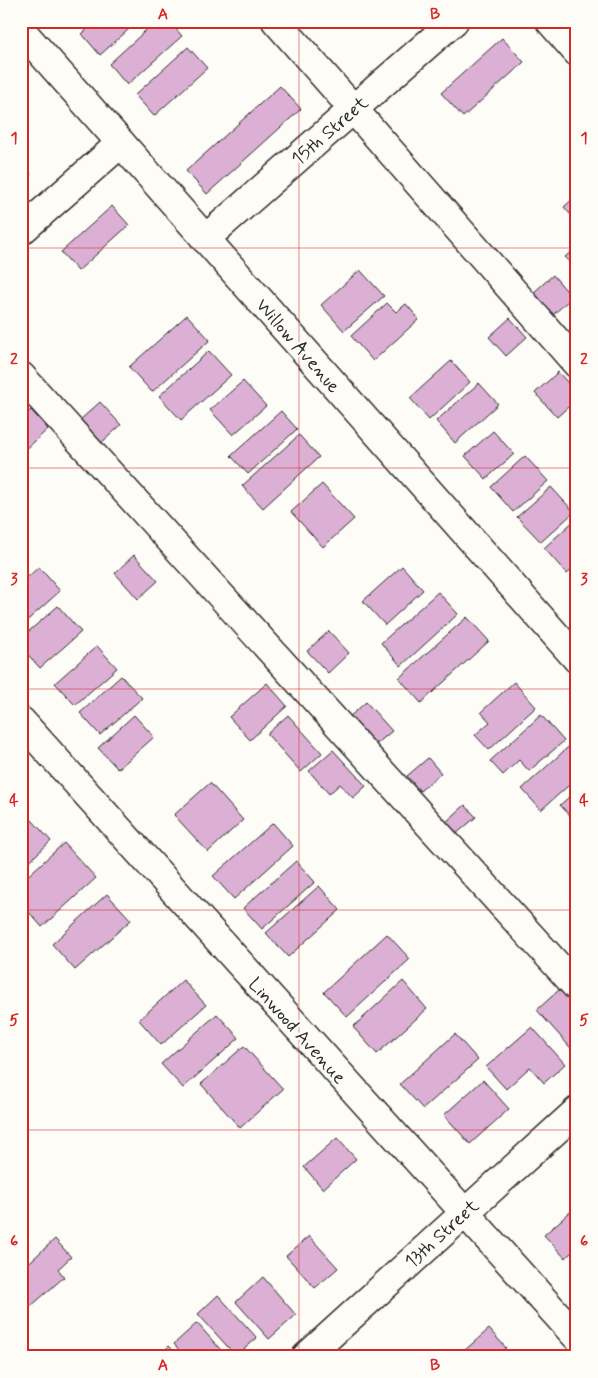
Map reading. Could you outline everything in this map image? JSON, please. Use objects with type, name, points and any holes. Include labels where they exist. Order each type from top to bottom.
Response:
[{"type":"street","points":[[276,21],[577,364]]},
{"type":"street","name":"15th Street","points":[[205,239],[454,21]]},
{"type":"street","points":[[550,21],[577,52]]},
{"type":"street","name":"Willow Avenue","points":[[21,30],[577,659]]},
{"type":"street","points":[[21,231],[121,143]]},
{"type":"street","points":[[21,376],[577,987]]},
{"type":"street","name":"Linwood Avenue","points":[[21,721],[463,1213],[577,1337]]},
{"type":"street","name":"13th Street","points":[[306,1357],[577,1111]]},
{"type":"building","points":[[96,21],[138,21],[100,55],[82,34]]},
{"type":"building","points":[[156,21],[169,21],[182,36],[127,85],[109,64]]},
{"type":"building","points":[[502,38],[524,62],[463,117],[441,93]]},
{"type":"building","points":[[188,47],[207,68],[154,116],[135,95]]},
{"type":"building","points":[[280,86],[301,109],[207,194],[186,171]]},
{"type":"building","points":[[21,164],[31,174],[21,183]]},
{"type":"building","points":[[577,195],[577,222],[564,207]]},
{"type":"building","points":[[112,206],[129,225],[78,271],[61,252]]},
{"type":"building","points":[[577,247],[577,270],[565,257]]},
{"type":"building","points":[[360,270],[384,296],[344,331],[321,305]]},
{"type":"building","points":[[553,275],[572,297],[552,316],[532,294]]},
{"type":"building","points":[[387,303],[396,312],[406,304],[419,319],[373,361],[351,336]]},
{"type":"building","points":[[187,315],[210,340],[152,392],[129,367]]},
{"type":"building","points":[[510,318],[527,337],[506,356],[489,337]]},
{"type":"building","points":[[209,351],[231,375],[181,420],[159,396]]},
{"type":"building","points":[[451,361],[470,382],[429,420],[410,398]]},
{"type":"building","points":[[558,372],[577,393],[577,399],[557,417],[535,393]]},
{"type":"building","points":[[243,381],[266,406],[233,435],[210,410]]},
{"type":"building","points":[[479,383],[498,404],[455,443],[436,421]]},
{"type":"building","points":[[100,402],[121,425],[99,445],[79,421]]},
{"type":"building","points":[[31,410],[48,429],[21,454],[21,419]]},
{"type":"building","points":[[281,411],[297,429],[248,474],[231,456]]},
{"type":"building","points":[[493,431],[514,454],[486,479],[465,456]]},
{"type":"building","points":[[299,435],[319,457],[263,508],[242,486]]},
{"type":"building","points":[[525,456],[548,481],[513,512],[491,487]]},
{"type":"building","points":[[322,484],[354,519],[323,547],[291,512]]},
{"type":"building","points":[[551,487],[574,512],[541,542],[517,517]]},
{"type":"building","points":[[577,518],[577,565],[567,574],[544,548]]},
{"type":"building","points":[[134,555],[158,581],[138,599],[115,573]]},
{"type":"building","points":[[402,566],[423,590],[385,625],[363,601]]},
{"type":"building","points":[[39,567],[60,591],[21,626],[21,583]]},
{"type":"building","points":[[438,592],[458,614],[401,666],[381,643]]},
{"type":"building","points":[[58,606],[81,632],[40,668],[21,647],[21,638]]},
{"type":"building","points":[[467,617],[489,641],[421,703],[399,678]]},
{"type":"building","points":[[329,631],[349,653],[328,673],[307,651]]},
{"type":"building","points":[[97,646],[117,668],[75,705],[55,683]]},
{"type":"building","points":[[121,676],[142,698],[100,735],[80,713]]},
{"type":"building","points":[[514,682],[536,707],[489,750],[475,735],[490,722],[481,712]]},
{"type":"building","points":[[267,683],[287,706],[250,740],[229,717]]},
{"type":"building","points":[[366,702],[392,731],[372,748],[347,719]]},
{"type":"building","points":[[134,715],[154,737],[118,769],[98,748]]},
{"type":"building","points":[[288,715],[322,753],[301,772],[267,734]]},
{"type":"building","points":[[541,715],[564,741],[529,771],[519,760],[503,775],[490,761]]},
{"type":"building","points":[[576,740],[577,778],[541,810],[522,789]]},
{"type":"building","points":[[333,750],[366,786],[353,798],[340,784],[329,794],[309,771]]},
{"type":"building","points":[[428,758],[441,773],[420,791],[407,776]]},
{"type":"building","points":[[210,783],[243,820],[208,852],[174,815]]},
{"type":"building","points":[[577,790],[577,823],[560,805]]},
{"type":"building","points":[[465,805],[476,817],[455,835],[445,823]]},
{"type":"building","points":[[31,819],[51,841],[22,868],[21,828]]},
{"type":"building","points":[[273,823],[293,846],[234,899],[213,876]]},
{"type":"building","points":[[64,843],[96,878],[42,927],[21,903],[21,882]]},
{"type":"building","points":[[296,861],[315,882],[262,929],[243,908]]},
{"type":"building","points":[[319,886],[340,910],[288,957],[266,933]]},
{"type":"building","points":[[107,894],[131,920],[75,970],[52,944]]},
{"type":"building","points":[[387,934],[410,959],[347,1017],[324,992]]},
{"type":"building","points":[[183,980],[206,1005],[161,1045],[139,1020]]},
{"type":"building","points":[[403,981],[427,1009],[377,1054],[353,1027]]},
{"type":"building","points":[[560,989],[577,1008],[576,1054],[537,1010]]},
{"type":"building","points":[[217,1014],[239,1038],[183,1088],[161,1064]]},
{"type":"building","points":[[532,1027],[565,1064],[544,1083],[530,1067],[506,1089],[486,1067]]},
{"type":"building","points":[[455,1034],[478,1060],[423,1109],[400,1084]]},
{"type":"building","points":[[244,1046],[283,1089],[240,1128],[201,1084]]},
{"type":"building","points":[[483,1080],[509,1109],[470,1144],[444,1115]]},
{"type":"building","points":[[337,1138],[356,1159],[323,1189],[304,1167]]},
{"type":"building","points":[[577,1206],[577,1248],[565,1258],[544,1235]]},
{"type":"building","points":[[309,1236],[338,1268],[315,1288],[286,1256]]},
{"type":"building","points":[[55,1239],[71,1257],[58,1269],[64,1277],[21,1315],[21,1270]]},
{"type":"building","points":[[263,1277],[296,1315],[269,1339],[236,1302]]},
{"type":"building","points":[[218,1295],[257,1338],[236,1356],[198,1314]]},
{"type":"building","points":[[197,1323],[227,1357],[185,1357],[174,1344]]},
{"type":"building","points":[[489,1329],[506,1348],[496,1357],[457,1357]]},
{"type":"building","points":[[169,1346],[179,1357],[157,1357]]}]
